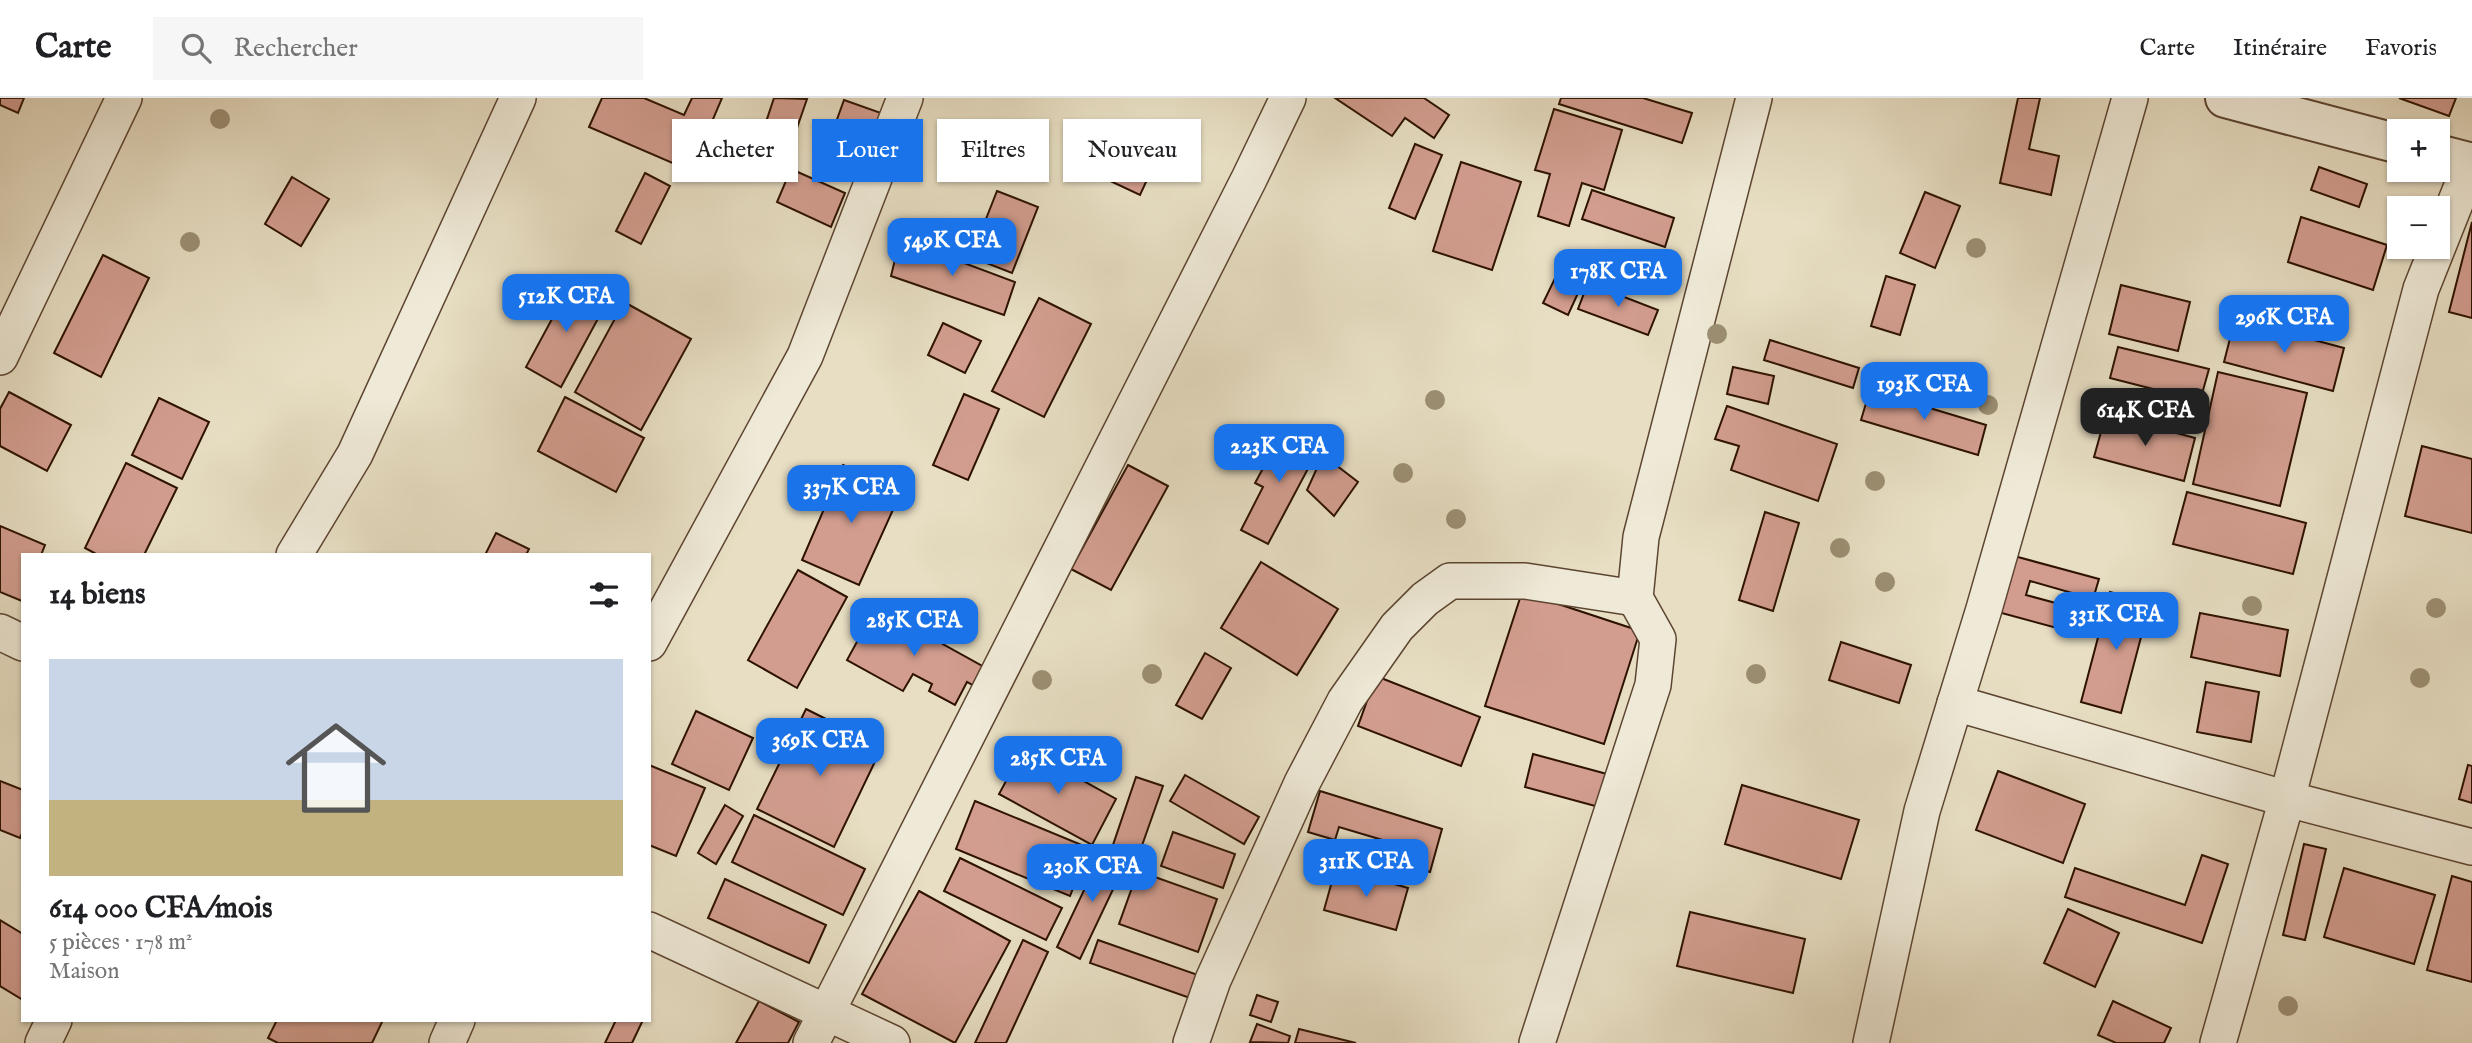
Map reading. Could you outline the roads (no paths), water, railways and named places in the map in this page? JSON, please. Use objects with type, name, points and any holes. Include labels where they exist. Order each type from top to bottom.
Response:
[{"type":"street","points":[[0,357],[124,98]]},
{"type":"street","points":[[295,553],[355,454],[517,98]]},
{"type":"street","points":[[651,639],[805,356],[905,98]]},
{"type":"street","points":[[811,1043],[1237,204],[1288,98]]},
{"type":"street","points":[[1537,1043],[1653,685],[1658,639],[1635,598],[1641,537],[1754,98]]},
{"type":"street","points":[[1871,1043],[1922,811],[2130,98]]},
{"type":"street","points":[[2225,98],[2387,141]]},
{"type":"street","points":[[2218,1043],[2287,799],[2421,289],[2472,162],[2450,157]]},
{"type":"street","points":[[1191,1043],[1213,979],[1302,783],[1345,701],[1397,627],[1425,599],[1450,581],[1525,581],[1635,598]]},
{"type":"street","points":[[0,632],[21,642]]},
{"type":"street","points":[[1955,703],[2287,799],[2472,846]]},
{"type":"street","points":[[651,931],[892,1043]]},
{"type":"street","points":[[43,1043],[53,1022]]},
{"type":"street","points":[[447,1043],[456,1022]]}]
